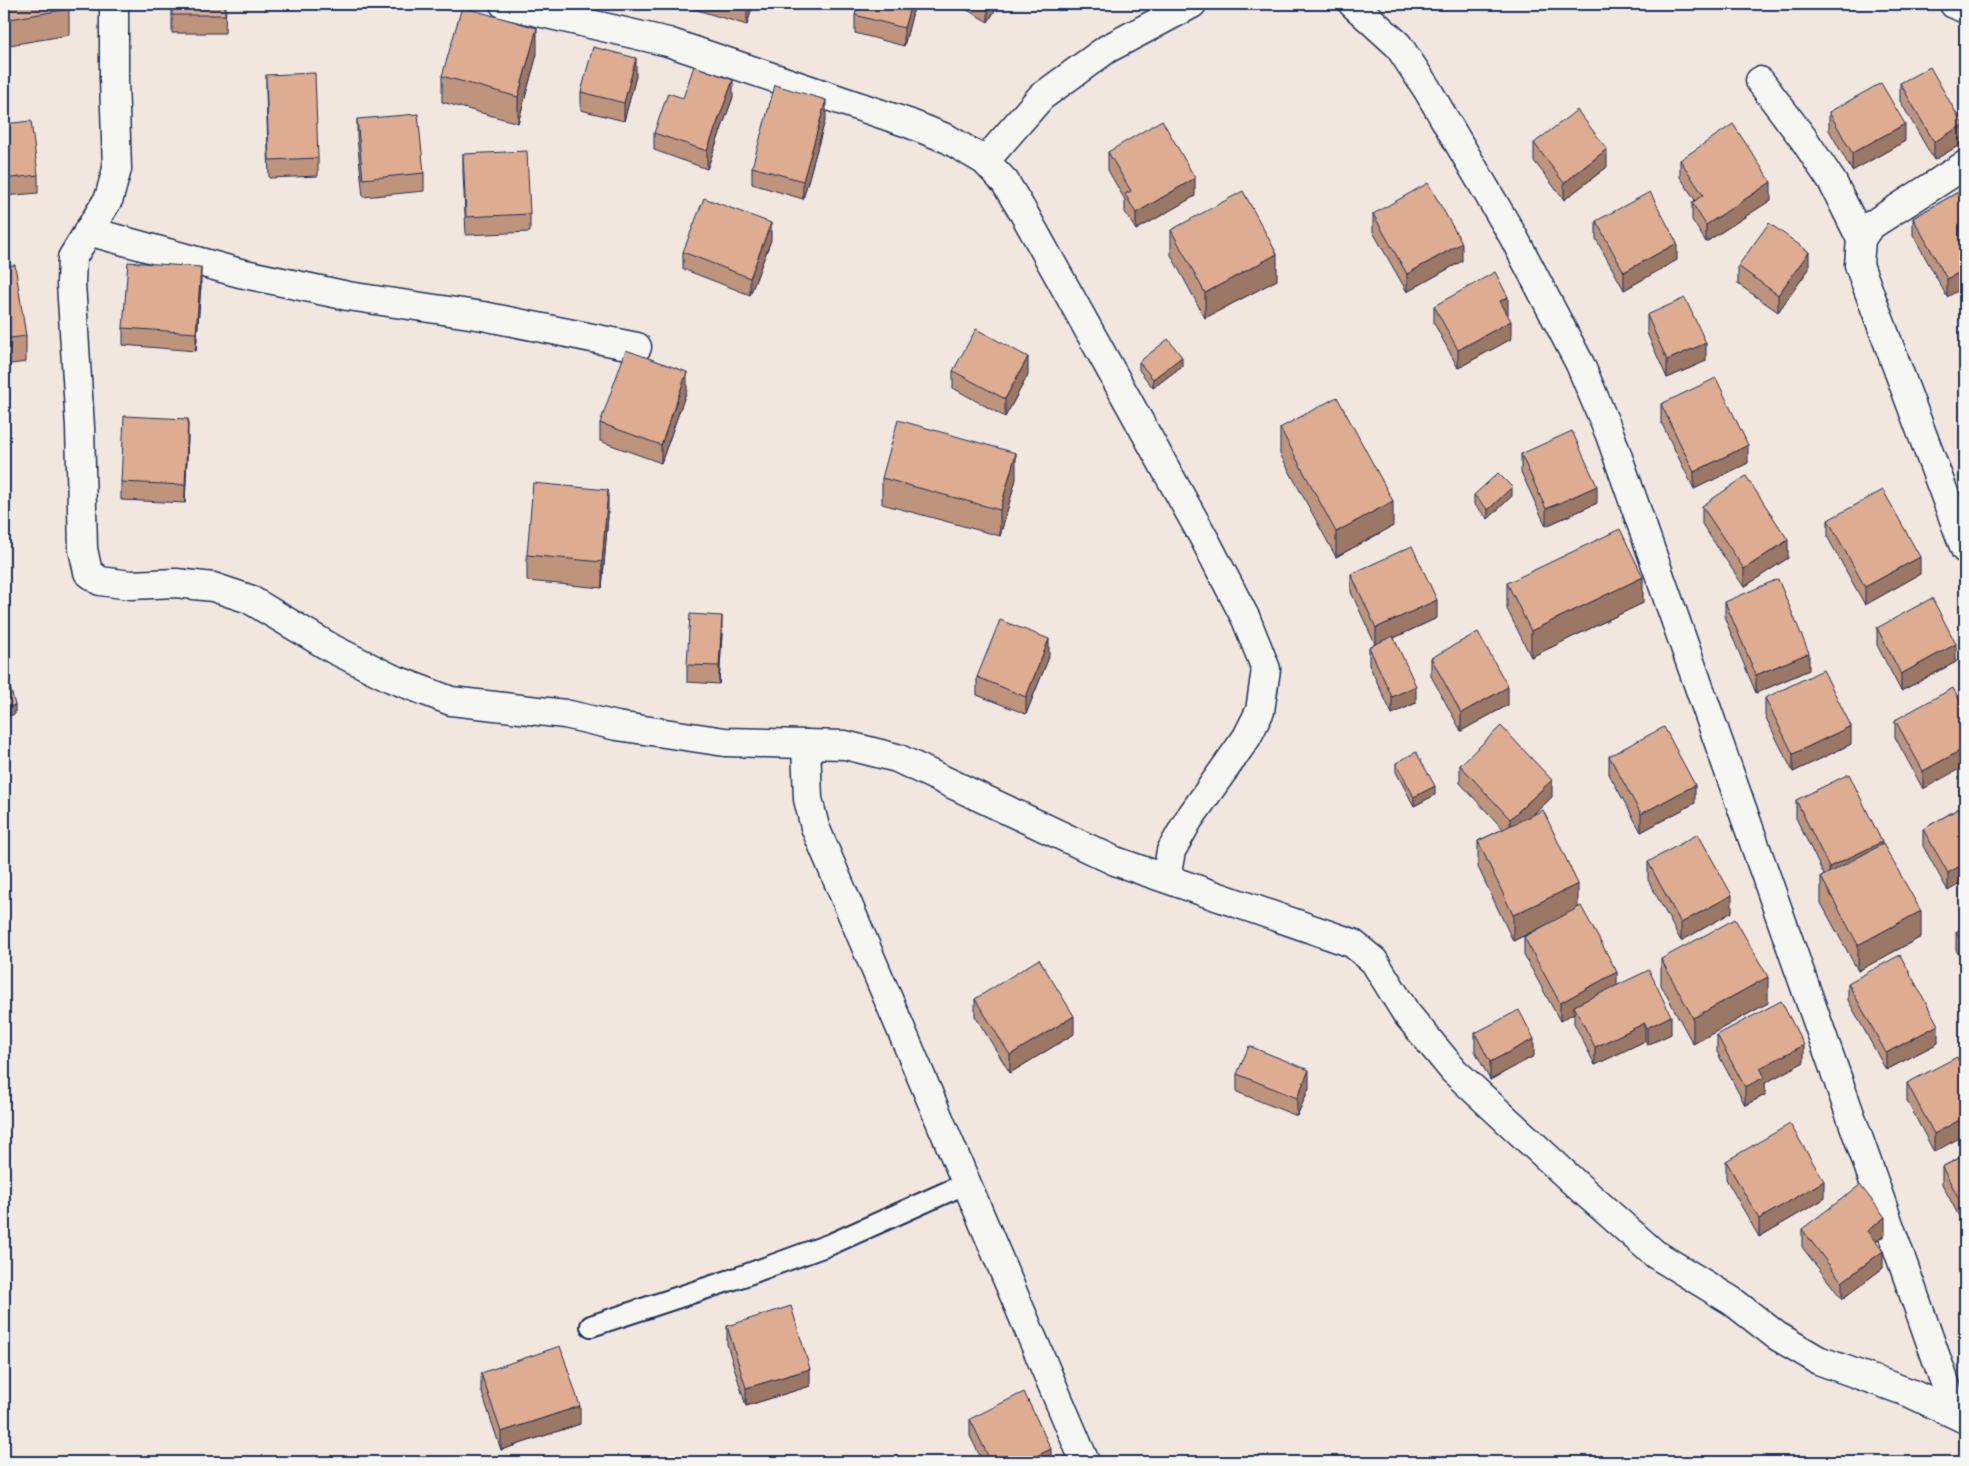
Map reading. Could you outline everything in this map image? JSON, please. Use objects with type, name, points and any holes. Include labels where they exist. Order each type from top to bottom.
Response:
[{"type":"street","points":[[114,4],[117,169],[109,198],[72,258],[71,283],[80,427],[83,548],[88,572],[100,581],[131,585],[176,582],[213,587],[249,599],[333,650],[382,674],[451,701],[565,714],[617,726],[725,742],[845,745],[897,758],[1115,861],[1352,943],[1374,961],[1406,1013],[1454,1071],[1578,1186],[1655,1254],[1732,1301],[1778,1336],[1818,1360],[1910,1394],[1961,1416]]},
{"type":"street","points":[[504,4],[668,42],[908,123],[948,139],[985,161],[1004,182],[1026,217],[1200,531],[1246,620],[1266,669],[1265,690],[1260,711],[1247,737],[1184,827],[1171,851],[1166,878]]},
{"type":"street","points":[[985,161],[1041,97],[1107,49],[1192,4]]},
{"type":"street","points":[[1353,4],[1398,45],[1427,89],[1513,236],[1584,373],[1614,444],[1961,1416]]},
{"type":"street","points":[[1954,4],[1965,6]]},
{"type":"street","points":[[1760,81],[1803,138],[1833,183],[1861,238],[1859,265],[1965,549]]},
{"type":"street","points":[[1861,238],[1870,226],[1965,165]]},
{"type":"street","points":[[88,231],[240,272],[348,296],[483,316],[637,347]]},
{"type":"street","points":[[806,744],[808,800],[815,827],[1086,1462]]},
{"type":"lane","points":[[592,1326],[740,1277],[831,1244],[966,1183]]},
{"type":"building","points":[[4,4],[68,4],[69,9],[4,20]]},
{"type":"building","points":[[172,4],[225,4],[225,15],[172,15]]},
{"type":"building","points":[[735,4],[748,4],[747,8]]},
{"type":"building","points":[[858,4],[911,4],[904,28],[855,15]]},
{"type":"building","points":[[462,7],[537,28],[518,97],[442,76]]},
{"type":"building","points":[[593,47],[636,58],[624,103],[581,92]]},
{"type":"building","points":[[694,66],[733,80],[707,151],[654,133],[668,93],[683,98]]},
{"type":"building","points":[[1930,67],[1963,125],[1934,142],[1900,83]]},
{"type":"building","points":[[315,73],[318,158],[269,160],[266,75]]},
{"type":"building","points":[[1881,83],[1905,124],[1852,153],[1829,112]]},
{"type":"building","points":[[775,85],[826,100],[803,181],[752,167]]},
{"type":"building","points":[[1577,110],[1607,149],[1564,183],[1534,143]]},
{"type":"building","points":[[418,114],[424,173],[363,179],[357,119]]},
{"type":"building","points":[[1162,120],[1195,178],[1136,213],[1125,194],[1131,191],[1108,152]]},
{"type":"building","points":[[31,121],[38,175],[4,179],[4,124]]},
{"type":"building","points":[[1733,124],[1771,182],[1706,225],[1692,203],[1703,195],[1680,160]]},
{"type":"building","points":[[527,151],[530,214],[466,217],[463,154]]},
{"type":"building","points":[[1428,183],[1462,243],[1407,274],[1373,214]]},
{"type":"building","points":[[1965,188],[1965,269],[1947,279],[1913,218]]},
{"type":"building","points":[[1243,191],[1277,254],[1205,293],[1171,230]]},
{"type":"building","points":[[1650,192],[1677,243],[1624,272],[1596,221]]},
{"type":"building","points":[[704,198],[771,223],[750,278],[683,252]]},
{"type":"building","points":[[1769,223],[1809,252],[1778,295],[1738,266]]},
{"type":"building","points":[[128,262],[201,267],[196,333],[123,328]]},
{"type":"building","points":[[15,265],[26,336],[4,339],[4,266]]},
{"type":"building","points":[[1495,272],[1508,297],[1500,301],[1511,321],[1458,350],[1434,306]]},
{"type":"building","points":[[1685,298],[1706,343],[1667,360],[1647,315]]},
{"type":"building","points":[[976,329],[1028,357],[1005,399],[953,371]]},
{"type":"building","points":[[1168,339],[1182,357],[1153,379],[1139,362]]},
{"type":"building","points":[[626,350],[687,372],[661,445],[600,423]]},
{"type":"building","points":[[1716,378],[1748,445],[1694,472],[1661,404]]},
{"type":"building","points":[[1337,397],[1393,501],[1336,532],[1280,428]]},
{"type":"building","points":[[124,416],[188,419],[185,485],[121,482]]},
{"type":"building","points":[[898,420],[1016,453],[1000,510],[882,478]]},
{"type":"building","points":[[1572,431],[1597,486],[1546,509],[1521,454]]},
{"type":"building","points":[[1498,473],[1512,487],[1488,510],[1474,495]]},
{"type":"building","points":[[1746,476],[1788,540],[1744,569],[1702,506]]},
{"type":"building","points":[[533,483],[608,490],[602,562],[527,555]]},
{"type":"building","points":[[1883,490],[1920,557],[1865,587],[1828,520]]},
{"type":"building","points":[[1620,529],[1643,577],[1531,631],[1507,583]]},
{"type":"building","points":[[1412,546],[1437,600],[1376,628],[1351,574]]},
{"type":"building","points":[[1778,579],[1809,653],[1756,675],[1725,602]]},
{"type":"building","points":[[1932,598],[1956,644],[1901,674],[1877,628]]},
{"type":"building","points":[[690,614],[722,616],[719,666],[687,665]]},
{"type":"building","points":[[1000,620],[1049,639],[1026,697],[977,677]]},
{"type":"building","points":[[1478,632],[1508,687],[1461,713],[1431,658]]},
{"type":"building","points":[[1393,636],[1416,686],[1392,697],[1369,647]]},
{"type":"building","points":[[4,670],[15,705],[4,709]]},
{"type":"building","points":[[1823,670],[1851,726],[1793,754],[1765,698]]},
{"type":"building","points":[[1953,688],[1965,710],[1965,748],[1923,771],[1895,720]]},
{"type":"building","points":[[1501,726],[1552,780],[1510,819],[1460,765]]},
{"type":"building","points":[[1664,727],[1695,785],[1641,814],[1609,756]]},
{"type":"building","points":[[1416,752],[1435,786],[1414,797],[1396,763]]},
{"type":"building","points":[[1849,774],[1882,842],[1829,867],[1796,800]]},
{"type":"building","points":[[1965,805],[1965,863],[1948,873],[1923,829]]},
{"type":"building","points":[[1543,810],[1578,884],[1513,915],[1478,841]]},
{"type":"building","points":[[1698,834],[1732,895],[1681,923],[1648,862]]},
{"type":"building","points":[[1883,844],[1921,911],[1858,945],[1821,877]]},
{"type":"building","points":[[1581,906],[1617,972],[1560,1003],[1524,937]]},
{"type":"building","points":[[1735,919],[1768,977],[1693,1018],[1661,959]]},
{"type":"building","points":[[1965,926],[1965,947],[1956,932]]},
{"type":"building","points":[[1900,955],[1938,1025],[1886,1053],[1848,983]]},
{"type":"building","points":[[1039,959],[1074,1016],[1010,1055],[975,999]]},
{"type":"building","points":[[1649,970],[1671,1016],[1647,1028],[1645,1023],[1595,1047],[1574,1006]]},
{"type":"building","points":[[1781,1001],[1804,1045],[1760,1068],[1765,1077],[1745,1087],[1717,1035]]},
{"type":"building","points":[[1519,1010],[1534,1039],[1490,1062],[1475,1033]]},
{"type":"building","points":[[1249,1046],[1309,1070],[1297,1098],[1237,1074]]},
{"type":"building","points":[[1957,1057],[1965,1072],[1965,1117],[1934,1134],[1907,1083]]},
{"type":"building","points":[[1790,1124],[1824,1181],[1759,1219],[1726,1161]]},
{"type":"building","points":[[1965,1155],[1965,1210],[1942,1167]]},
{"type":"building","points":[[1860,1185],[1885,1217],[1867,1231],[1883,1251],[1842,1282],[1802,1229]]},
{"type":"building","points":[[791,1306],[810,1369],[746,1388],[727,1326]]},
{"type":"building","points":[[560,1346],[580,1406],[501,1432],[481,1373]]},
{"type":"building","points":[[1024,1392],[1051,1449],[1023,1462],[991,1462],[970,1419]]}]
